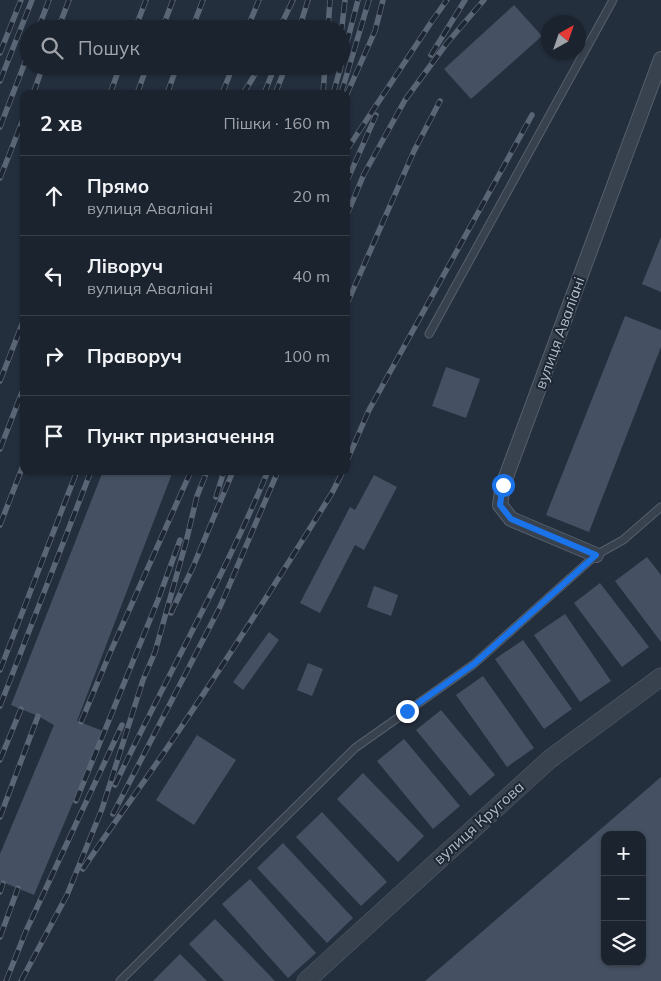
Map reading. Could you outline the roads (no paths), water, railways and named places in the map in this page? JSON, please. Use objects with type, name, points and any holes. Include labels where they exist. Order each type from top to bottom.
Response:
[{"type":"street","name":"вулиця Аваліані","points":[[596,555],[511,519],[500,505],[503,485],[658,76],[661,59]]},
{"type":"street","name":"вулиця Кругова","points":[[306,981],[550,759],[661,677]]},
{"type":"lane","points":[[429,334],[613,0]]},
{"type":"lane","points":[[120,981],[355,748],[474,664],[596,555],[623,540],[661,508]]},
{"type":"railway","points":[[0,53],[21,0]]},
{"type":"railway","points":[[24,20],[32,0]]},
{"type":"railway","points":[[41,20],[49,0]]},
{"type":"railway","points":[[61,20],[69,0]]},
{"type":"railway","points":[[138,20],[146,0]]},
{"type":"railway","points":[[165,20],[173,0]]},
{"type":"railway","points":[[195,20],[203,0]]},
{"type":"railway","points":[[251,20],[259,0]]},
{"type":"railway","points":[[283,20],[293,0]]},
{"type":"railway","points":[[302,20],[308,0]]},
{"type":"railway","points":[[329,20],[330,0]]},
{"type":"railway","points":[[343,20],[345,0]]},
{"type":"railway","points":[[350,31],[358,0]]},
{"type":"railway","points":[[350,64],[369,0]]},
{"type":"railway","points":[[349,90],[375,31],[383,0]]},
{"type":"railway","points":[[350,145],[447,0]]},
{"type":"railway","points":[[431,55],[465,0]]},
{"type":"railway","points":[[350,207],[364,174],[405,100],[447,43],[484,0]]},
{"type":"railway","points":[[0,81],[20,30]]},
{"type":"railway","points":[[0,127],[20,75]]},
{"type":"railway","points":[[34,90],[40,75]]},
{"type":"railway","points":[[111,90],[117,75]]},
{"type":"railway","points":[[138,90],[144,75]]},
{"type":"railway","points":[[168,90],[174,75]]},
{"type":"railway","points":[[224,90],[229,75]]},
{"type":"railway","points":[[245,90],[255,75]]},
{"type":"railway","points":[[266,90],[271,75]]},
{"type":"railway","points":[[277,90],[282,75]]},
{"type":"railway","points":[[323,90],[324,75]]},
{"type":"railway","points":[[334,90],[338,75]]},
{"type":"railway","points":[[342,90],[347,75]]},
{"type":"railway","points":[[350,297],[414,151],[440,101]]},
{"type":"railway","points":[[350,174],[376,115]]},
{"type":"railway","points":[[350,454],[369,410],[532,115]]},
{"type":"railway","points":[[0,178],[20,127]]},
{"type":"railway","points":[[0,381],[20,329]]},
{"type":"railway","points":[[0,449],[20,397]]},
{"type":"railway","points":[[0,525],[20,473]]},
{"type":"railway","points":[[0,670],[75,475]]},
{"type":"railway","points":[[0,706],[89,475]]},
{"type":"railway","points":[[81,722],[189,475]]},
{"type":"railway","points":[[21,981],[67,895],[102,809],[143,680],[155,652],[197,496],[205,475]]},
{"type":"railway","points":[[216,497],[223,475]]},
{"type":"railway","points":[[171,613],[193,567],[231,475]]},
{"type":"railway","points":[[115,785],[213,590],[266,475]]},
{"type":"railway","points":[[113,814],[220,607],[276,475]]},
{"type":"railway","points":[[83,869],[229,655],[332,493],[341,475]]},
{"type":"railway","points":[[76,801],[158,600],[180,540]]},
{"type":"railway","points":[[0,760],[21,709]]},
{"type":"railway","points":[[0,817],[38,716]]},
{"type":"railway","points":[[6,981],[26,931],[122,725]]},
{"type":"railway","points":[[0,892],[3,883]]},
{"type":"railway","points":[[0,937],[18,888]]}]
